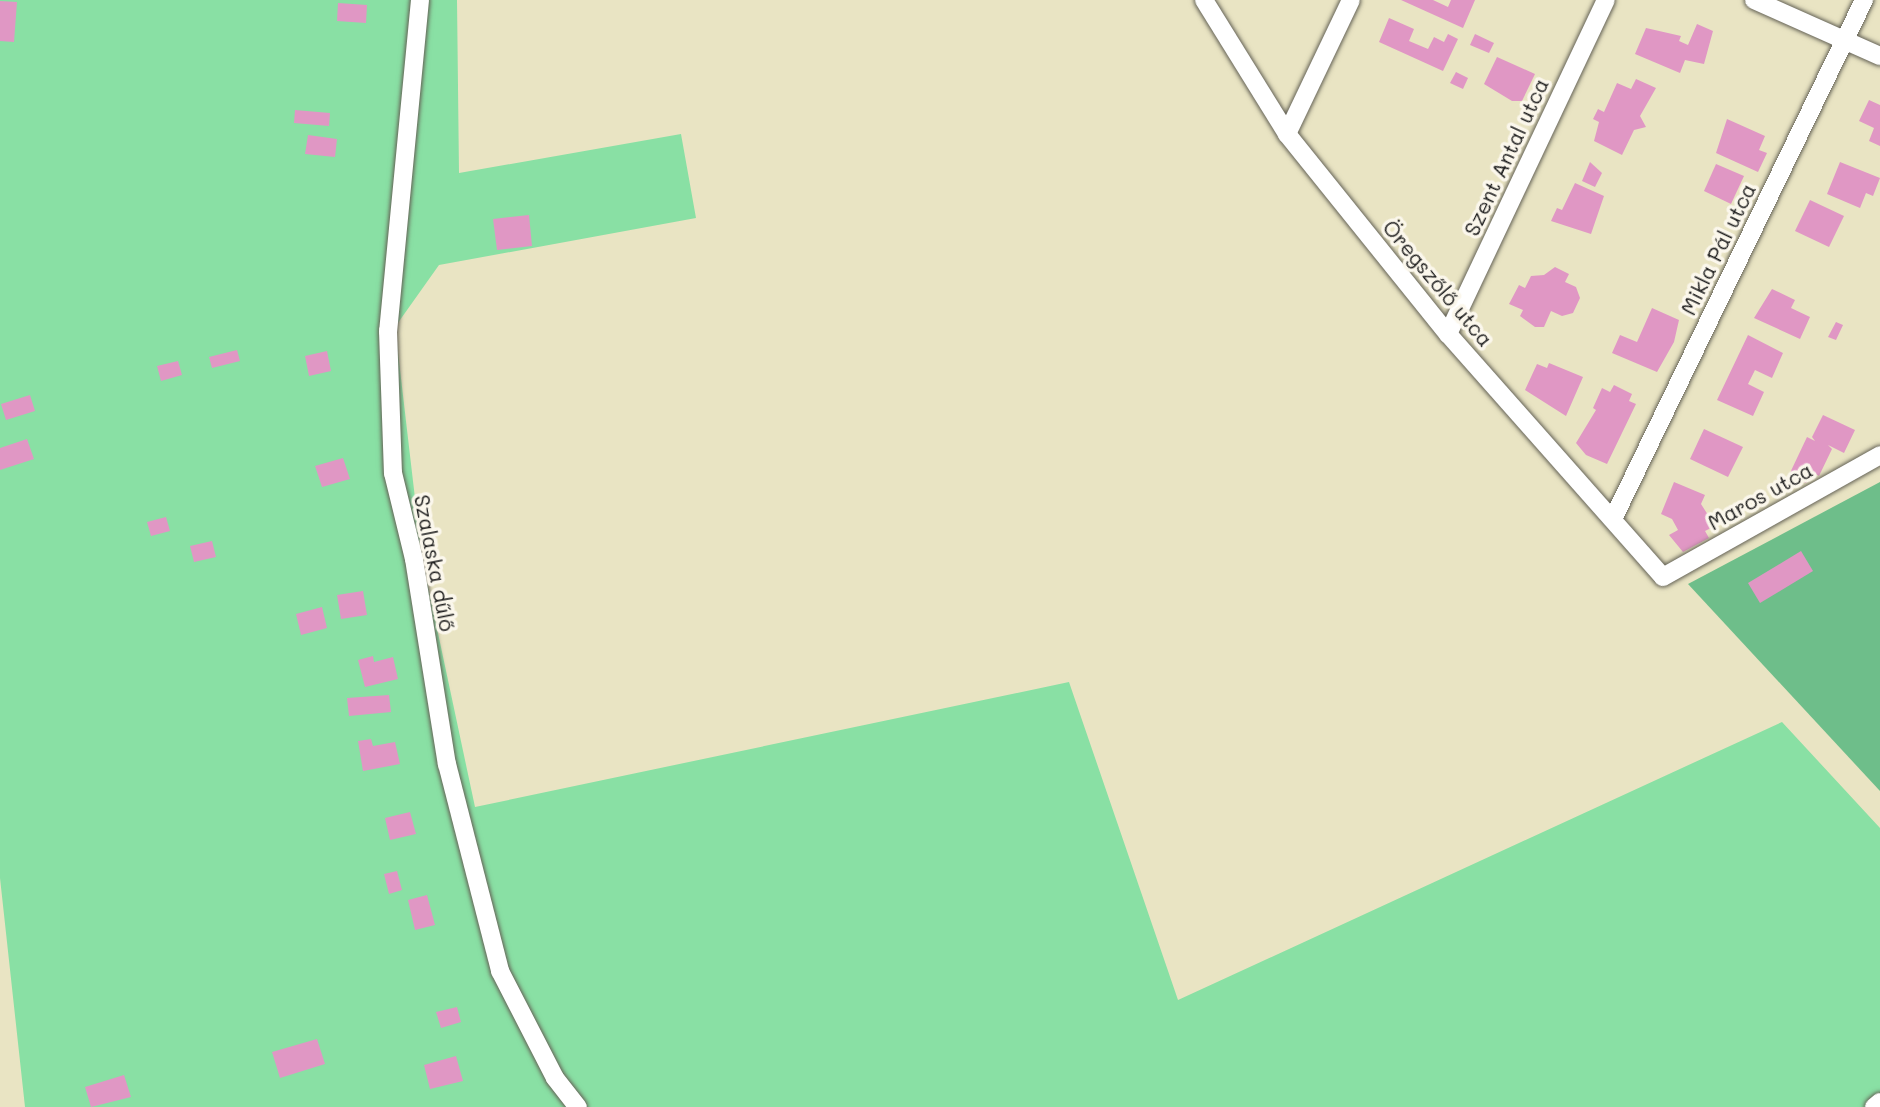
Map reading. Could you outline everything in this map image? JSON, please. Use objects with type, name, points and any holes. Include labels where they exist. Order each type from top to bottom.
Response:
[{"type":"street","name":"Szalaska dűlő","points":[[420,0],[388,331],[393,473],[414,559],[447,764],[500,971],[555,1078],[578,1107]]},
{"type":"street","name":"Öregszőlő utca","points":[[1204,0],[1287,134],[1448,334],[1663,577]]},
{"type":"street","points":[[1287,134],[1351,0]]},
{"type":"street","name":"Szent Antal utca","points":[[1448,334],[1606,0]]},
{"type":"street","points":[[1754,0],[1880,56]]},
{"type":"street","name":"Mikla Pál utca","points":[[1613,519],[1864,0]]},
{"type":"street","name":"Maros utca","points":[[1663,577],[1880,455]]},
{"type":"street","points":[[1874,1107],[1880,1102]]},
{"type":"green space","points":[[0,0],[457,0],[459,173],[681,134],[696,218],[439,265],[395,327],[422,558],[475,807],[1069,682],[1178,1000],[1782,722],[1880,828],[1880,1100],[1871,1107],[25,1107],[0,878]]},
{"type":"green space","points":[[1880,482],[1880,791],[1688,584]]},
{"type":"building","points":[[1401,0],[1433,0],[1448,7],[1451,0],[1475,0],[1463,28]]},
{"type":"building","points":[[0,1],[17,2],[14,42],[0,41]]},
{"type":"building","points":[[338,3],[367,5],[366,23],[337,21]]},
{"type":"building","points":[[1389,18],[1414,29],[1409,41],[1428,49],[1434,37],[1444,42],[1448,34],[1458,39],[1443,71],[1379,42]]},
{"type":"building","points":[[1697,24],[1713,31],[1704,64],[1685,60],[1680,73],[1635,54],[1646,28],[1681,36],[1679,41],[1688,45]]},
{"type":"building","points":[[1475,34],[1494,43],[1489,53],[1470,45]]},
{"type":"building","points":[[1497,57],[1535,74],[1522,101],[1512,101],[1484,84]]},
{"type":"building","points":[[1456,72],[1468,78],[1463,89],[1450,83]]},
{"type":"building","points":[[1636,79],[1656,88],[1640,116],[1646,127],[1634,130],[1622,155],[1594,141],[1599,122],[1593,119],[1598,109],[1604,112],[1617,83],[1631,89]]},
{"type":"building","points":[[1869,100],[1880,105],[1880,146],[1869,141],[1874,128],[1859,121]]},
{"type":"building","points":[[295,110],[330,113],[329,126],[294,123]]},
{"type":"building","points":[[1727,119],[1765,136],[1759,150],[1767,153],[1758,172],[1716,153]]},
{"type":"building","points":[[308,135],[337,139],[335,157],[305,154]]},
{"type":"building","points":[[1590,162],[1602,173],[1595,187],[1582,181]]},
{"type":"building","points":[[1840,162],[1880,178],[1873,196],[1866,193],[1860,208],[1827,194]]},
{"type":"building","points":[[1716,164],[1744,176],[1731,204],[1704,191]]},
{"type":"building","points":[[1575,183],[1604,196],[1591,234],[1551,221],[1557,208],[1562,210]]},
{"type":"building","points":[[1810,200],[1844,216],[1829,247],[1795,231]]},
{"type":"building","points":[[529,215],[532,246],[497,250],[493,219]]},
{"type":"building","points":[[1555,267],[1569,274],[1565,282],[1576,287],[1580,298],[1573,313],[1562,316],[1551,311],[1544,327],[1535,327],[1520,316],[1523,310],[1509,304],[1519,285],[1525,288],[1531,276],[1544,275]]},
{"type":"building","points":[[1772,289],[1795,300],[1791,308],[1810,317],[1800,339],[1754,318]]},
{"type":"building","points":[[1652,308],[1679,320],[1674,342],[1657,372],[1612,353],[1620,335],[1637,342]]},
{"type":"building","points":[[1836,322],[1843,325],[1836,340],[1828,337]]},
{"type":"building","points":[[1748,335],[1783,353],[1772,378],[1755,370],[1748,384],[1764,392],[1753,416],[1717,400]]},
{"type":"building","points":[[237,350],[240,361],[212,368],[209,357]]},
{"type":"building","points":[[327,351],[331,371],[309,376],[305,356]]},
{"type":"building","points":[[178,361],[182,375],[161,381],[157,366]]},
{"type":"building","points":[[1549,363],[1583,377],[1566,416],[1525,390],[1537,364],[1547,368]]},
{"type":"building","points":[[1614,385],[1632,394],[1629,401],[1636,404],[1607,464],[1586,455],[1576,443],[1596,410],[1593,408],[1602,388],[1610,392]]},
{"type":"building","points":[[30,395],[35,411],[6,420],[1,404]]},
{"type":"building","points":[[1823,415],[1855,430],[1844,453],[1828,445],[1832,449],[1819,476],[1812,472],[1806,483],[1789,475],[1807,437],[1815,441],[1812,437]]},
{"type":"building","points":[[1704,429],[1743,447],[1728,477],[1690,459]]},
{"type":"building","points":[[27,439],[34,459],[0,470],[0,448]]},
{"type":"building","points":[[343,458],[350,479],[322,487],[315,466]]},
{"type":"building","points":[[1674,482],[1705,495],[1701,504],[1715,526],[1705,531],[1709,538],[1683,552],[1669,535],[1678,530],[1672,519],[1661,514]]},
{"type":"building","points":[[166,517],[170,531],[151,536],[147,522]]},
{"type":"building","points":[[212,541],[216,557],[194,562],[190,546]]},
{"type":"building","points":[[1801,551],[1813,571],[1760,603],[1748,583]]},
{"type":"building","points":[[363,591],[367,615],[341,619],[337,595]]},
{"type":"building","points":[[322,607],[327,628],[301,635],[296,614]]},
{"type":"building","points":[[373,656],[374,662],[393,657],[398,679],[365,687],[358,660]]},
{"type":"building","points":[[389,695],[391,712],[349,716],[347,698]]},
{"type":"building","points":[[371,739],[373,746],[395,742],[400,764],[363,771],[358,741]]},
{"type":"building","points":[[410,812],[416,834],[390,840],[385,818]]},
{"type":"building","points":[[397,871],[402,890],[389,894],[384,874]]},
{"type":"building","points":[[427,895],[435,925],[415,930],[408,900]]},
{"type":"building","points":[[457,1007],[461,1022],[441,1028],[436,1012]]},
{"type":"building","points":[[317,1039],[325,1064],[280,1078],[272,1052]]},
{"type":"building","points":[[456,1056],[463,1081],[430,1089],[424,1065]]},
{"type":"building","points":[[124,1075],[131,1097],[91,1107],[85,1087]]}]
